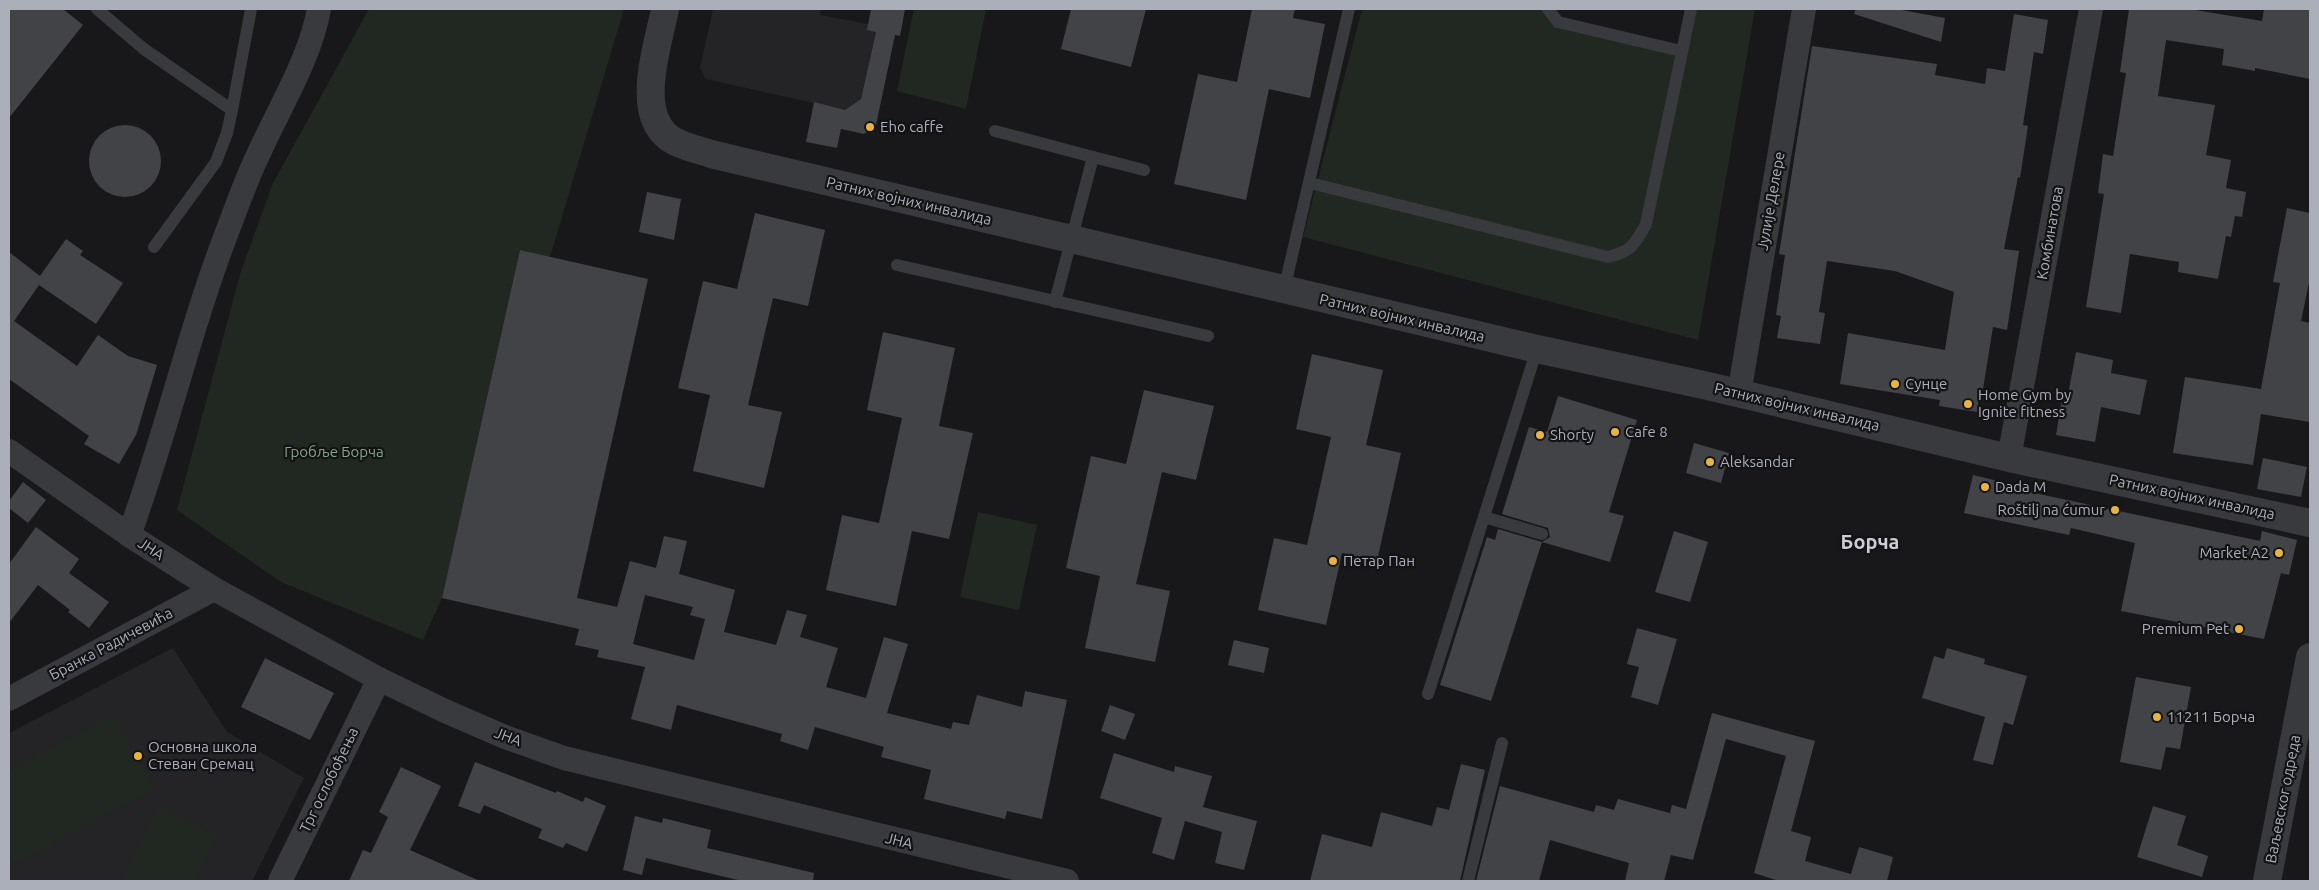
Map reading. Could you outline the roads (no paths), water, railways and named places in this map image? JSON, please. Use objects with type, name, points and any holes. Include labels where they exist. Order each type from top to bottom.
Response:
[{"type":"street","points":[[129,535],[146,488],[212,271],[257,156],[289,92],[314,30],[320,9]]},
{"type":"street","name":"Ратних војних инвалида","points":[[665,9],[650,92],[654,117],[665,134],[674,141],[711,154],[1284,290],[2009,458],[2310,523]]},
{"type":"street","name":"Јулије Делере","points":[[1739,394],[1804,9]]},
{"type":"street","name":"Комбинатова","points":[[2009,458],[2091,9]]},
{"type":"street","name":"ЈНА","points":[[9,451],[129,535],[214,589],[379,679],[445,711],[564,758],[1067,881]]},
{"type":"street","name":"Бранка Радичевића","points":[[9,699],[214,589]]},
{"type":"street","name":"Ваљевског одреда","points":[[2268,881],[2310,657]]},
{"type":"street","name":"Трг ослобођења","points":[[280,881],[379,679]]},
{"type":"lane","points":[[97,9],[144,49],[232,110]]},
{"type":"lane","points":[[154,247],[216,162],[227,133],[251,9]]},
{"type":"lane","points":[[1284,290],[1349,9]]},
{"type":"lane","points":[[1548,9],[1558,22],[1681,51]]},
{"type":"lane","points":[[1310,183],[1608,257],[1626,253],[1639,239],[1646,224],[1690,9]]},
{"type":"lane","points":[[995,131],[1144,170]]},
{"type":"lane","points":[[1055,302],[1093,156]]},
{"type":"lane","points":[[897,265],[1208,336]]},
{"type":"lane","points":[[1428,694],[1537,349]]},
{"type":"lane","points":[[1484,516],[1542,534]]},
{"type":"lane","points":[[1468,881],[1502,743]]},
{"type":"place","name":"Eho caffe","points":[[870,127]]},
{"type":"place","name":"Сунце","points":[[1895,384]]},
{"type":"place","name":"Home Gym by Ignite fitness","points":[[1968,404]]},
{"type":"place","name":"Cafe 8","points":[[1615,432]]},
{"type":"place","name":"Shorty","points":[[1540,435]]},
{"type":"place","name":"Aleksandar","points":[[1710,462]]},
{"type":"place","name":"Dada M","points":[[1985,487]]},
{"type":"place","name":"Roštilj na ćumur","points":[[2115,510]]},
{"type":"place","name":"Market A2","points":[[2279,553]]},
{"type":"place","name":"Петар Пан","points":[[1333,561]]},
{"type":"place","name":"Premium Pet","points":[[2239,629]]},
{"type":"place","name":"11211 Борча","points":[[2157,717]]},
{"type":"place","name":"Основна школа Стеван Сремац","points":[[138,756]]},
{"type":"district","name":"Борча","points":[[1870,542]]},
{"type":"park label","name":"Гробље Борча","points":[[334,452]]}]
